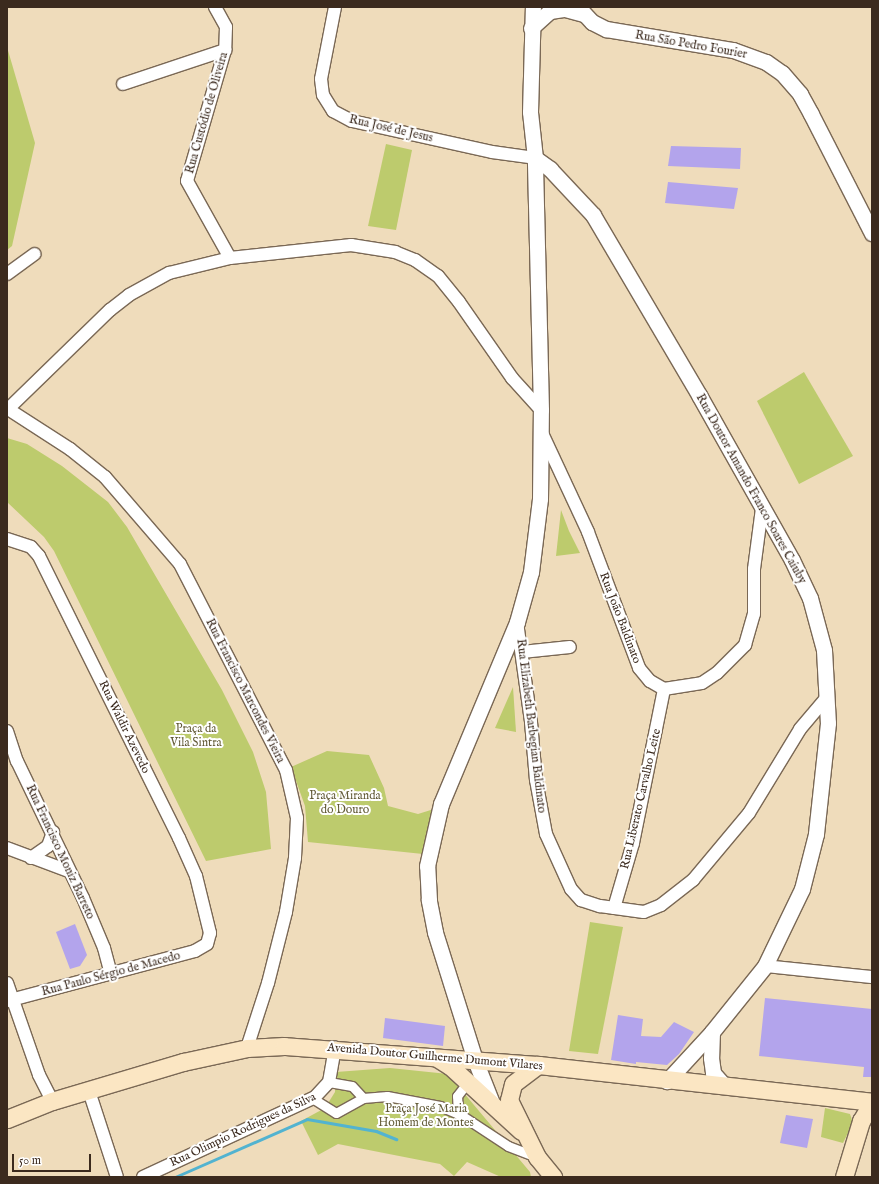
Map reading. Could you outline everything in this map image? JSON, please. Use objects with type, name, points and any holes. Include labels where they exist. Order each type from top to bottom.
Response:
[{"type":"main road","name":"Avenida Doutor Guilherme Dumont Vilares","points":[[7,1119],[52,1101],[183,1062],[247,1048],[284,1046],[335,1048],[538,1065],[667,1081],[723,1084],[872,1102]]},
{"type":"main road","points":[[433,1056],[450,1066],[496,1111],[524,1134]]},
{"type":"main road","points":[[538,1065],[519,1078],[510,1091],[509,1100],[524,1134],[537,1157],[553,1177]]},
{"type":"main road","points":[[847,1099],[872,1093]]},
{"type":"main road","points":[[844,1177],[861,1121],[872,1102]]},
{"type":"street","name":"Rua Custódio de Oliveira","points":[[215,7],[226,28],[225,50],[187,181],[230,258]]},
{"type":"street","name":"Rua José de Jesus","points":[[335,7],[321,80],[323,95],[333,111],[352,121],[492,152],[535,158]]},
{"type":"street","points":[[496,1111],[475,1060],[435,932],[429,900],[427,866],[441,804],[518,622],[531,572],[540,499],[541,410],[535,158],[530,112],[532,7]]},
{"type":"street","name":"Rua São Pedro Fourier","points":[[531,28],[550,11],[565,9],[581,11],[592,22],[625,34],[751,55],[782,73],[800,94],[872,233]]},
{"type":"street","points":[[123,84],[225,50]]},
{"type":"street","name":"Rua Doutor Amando Franco Soares Caiuby","points":[[535,158],[550,169],[582,200],[699,395],[792,560],[819,624],[828,673],[828,724],[821,797],[809,866],[802,889],[765,966],[712,1032],[667,1081]]},
{"type":"street","points":[[8,410],[129,295],[169,273],[230,258],[352,245],[375,247],[415,260],[448,287],[512,378],[541,410]]},
{"type":"street","points":[[7,274],[35,254]]},
{"type":"street","name":"Rua Francisco Marcondes Vieira","points":[[8,410],[70,449],[105,477],[180,564],[286,770],[297,818],[295,858],[286,912],[272,969],[247,1048]]},
{"type":"street","name":"Rua João Baldinato","points":[[541,431],[588,532],[639,668],[650,681],[664,690]]},
{"type":"street","points":[[664,690],[702,683],[717,673],[745,645],[754,614],[754,569],[762,508]]},
{"type":"street","name":"Rua Waldir Azevedo","points":[[7,539],[31,547],[39,556],[190,863],[208,922],[210,937]]},
{"type":"street","name":"Rua Elizabeth Barbegian Baldinato","points":[[518,622],[536,780],[546,834],[571,889],[581,900],[614,908],[638,913],[655,909],[693,880],[749,813],[800,729],[828,696]]},
{"type":"street","points":[[522,652],[570,647]]},
{"type":"street","name":"Rua Liberato Carvalho Leite","points":[[614,908],[633,843],[664,690]]},
{"type":"street","name":"Rua Francisco Moniz Barreto","points":[[7,731],[17,761],[53,832],[101,941],[111,974]]},
{"type":"street","points":[[31,858],[45,849],[53,832]]},
{"type":"street","points":[[7,848],[69,871]]},
{"type":"street","name":"Rua Paulo Sérgio de Macedo","points":[[10,1000],[195,951],[207,944],[210,937]]},
{"type":"street","points":[[765,966],[872,977]]},
{"type":"street","points":[[7,983],[10,1000],[39,1075],[52,1101]]},
{"type":"street","points":[[712,1032],[711,1058],[714,1073],[723,1084]]},
{"type":"street","points":[[335,1048],[329,1082],[352,1086],[363,1098]]},
{"type":"street","name":"Rua Olimpio Rodrigues da Silva","points":[[143,1177],[312,1098],[324,1090],[329,1082]]},
{"type":"street","points":[[458,1114],[457,1096],[468,1082]]},
{"type":"street","points":[[89,1091],[117,1177]]},
{"type":"street","points":[[312,1098],[336,1113],[363,1098],[387,1096],[440,1106],[458,1114],[508,1146],[537,1157]]},
{"type":"green space","points":[[7,47],[35,143],[12,246],[7,250]]},
{"type":"green space","points":[[386,144],[412,150],[396,230],[368,226]]},
{"type":"green space","points":[[804,372],[853,456],[799,484],[757,401]]},
{"type":"green space","name":"Praça da Vila Sintra","points":[[7,438],[27,444],[62,466],[108,502],[127,527],[222,690],[253,752],[266,792],[271,849],[206,861],[54,551],[44,537],[7,502]]},
{"type":"green space","points":[[561,510],[569,531],[580,553],[556,556]]},
{"type":"green space","points":[[513,687],[516,732],[495,728]]},
{"type":"green space","name":"Praça Miranda do Douro","points":[[327,751],[369,755],[384,788],[388,806],[418,814],[434,809],[423,854],[308,842],[305,806],[291,767]]},
{"type":"green space","points":[[590,922],[623,927],[598,1054],[569,1051]]},
{"type":"green space","name":"Praça José Maria Homem de Montes","points":[[390,1068],[448,1074],[530,1172],[531,1177],[501,1177],[467,1162],[454,1176],[440,1164],[338,1144],[318,1155],[301,1121],[325,1108],[335,1092],[336,1072]]},
{"type":"green space","points":[[825,1108],[850,1114],[853,1123],[843,1143],[821,1137]]},
{"type":"building","points":[[671,146],[741,148],[740,169],[668,166]]},
{"type":"building","points":[[668,182],[738,188],[734,209],[665,203]]},
{"type":"building","points":[[75,924],[87,955],[80,966],[70,969],[56,932]]},
{"type":"building","points":[[765,998],[872,1009],[872,1077],[863,1077],[864,1067],[759,1056]]},
{"type":"building","points":[[618,1015],[643,1019],[641,1036],[661,1037],[674,1022],[694,1032],[679,1054],[667,1065],[636,1062],[636,1064],[611,1060]]},
{"type":"building","points":[[385,1018],[445,1026],[443,1046],[383,1038]]},
{"type":"building","points":[[786,1115],[813,1119],[807,1148],[780,1143]]},
{"type":"waterway","points":[[175,1177],[307,1119],[376,1131],[396,1139]]}]
